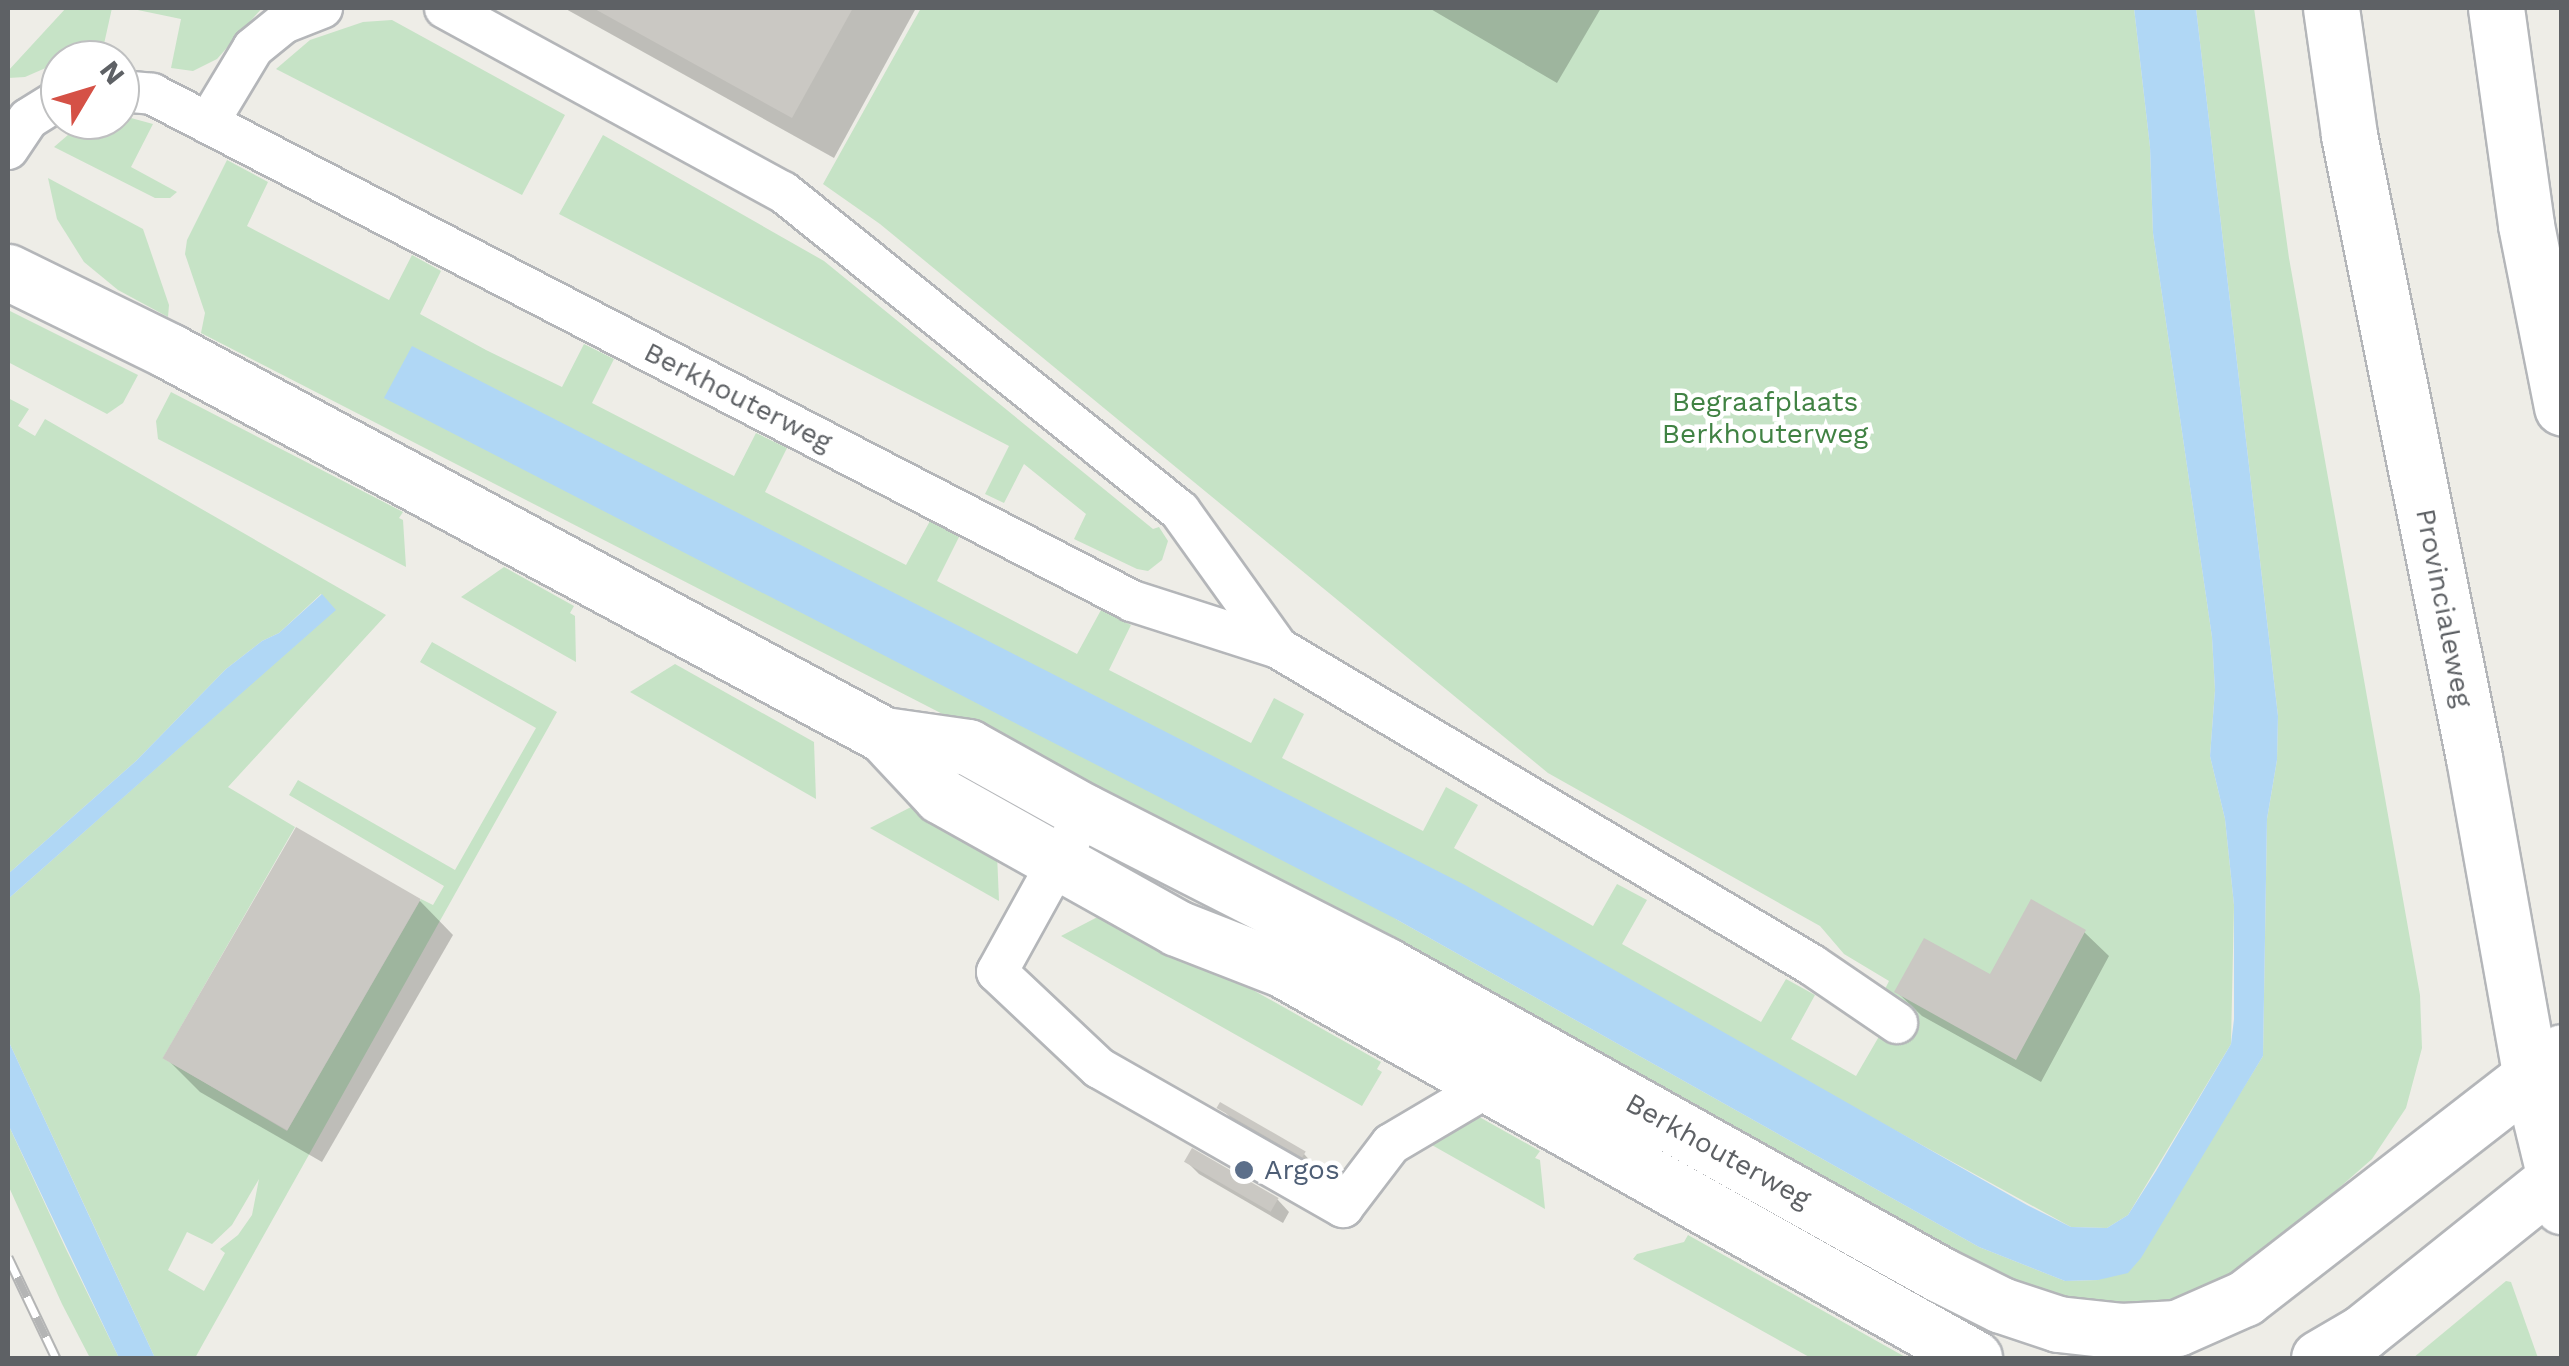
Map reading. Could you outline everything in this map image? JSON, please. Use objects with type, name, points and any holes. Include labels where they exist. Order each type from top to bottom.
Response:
[{"type":"main road","name":"Provincialeweg","points":[[2331,8],[2348,136],[2474,758],[2546,1065],[2559,1186]]},
{"type":"main road","points":[[2496,8],[2526,225],[2562,407]]},
{"type":"main road","name":"Berkhouterweg","points":[[8,272],[169,351],[884,735],[941,796],[1177,928],[1282,969],[1974,1358]]},
{"type":"main road","name":"Berkhouterweg","points":[[884,735],[968,747],[1085,812],[1386,965],[1939,1274],[2001,1305],[2058,1324],[2121,1331],[2178,1328],[2245,1298],[2546,1065]]},
{"type":"main road","points":[[2319,1358],[2362,1333],[2559,1186]]},
{"type":"lane","points":[[208,122],[253,48],[284,23],[322,8]]},
{"type":"lane","name":"Berkhouterweg","points":[[445,8],[783,192],[1180,510],[1278,648]]},
{"type":"lane","name":"Berkhouterweg","points":[[140,93],[152,94],[208,122],[1132,601],[1278,648],[1812,964],[1897,1023]]},
{"type":"lane","points":[[8,150],[28,119],[40,111]]},
{"type":"lane","points":[[1085,812],[996,972],[1098,1068],[1343,1207],[1391,1144],[1488,1086]]},
{"type":"green space","points":[[66,8],[112,8],[105,40],[40,40],[40,70],[8,78],[8,71]]},
{"type":"green space","points":[[128,8],[262,8],[217,59],[193,71],[171,68],[181,19]]},
{"type":"green space","name":"Begraafplaats Berkhouterweg","points":[[921,8],[2134,8],[2150,147],[2153,233],[2212,637],[2215,690],[2210,756],[2225,819],[2234,905],[2231,1044],[2128,1215],[2107,1228],[2071,1227],[1849,1105],[1394,918],[1979,1247],[2065,1281],[2098,1280],[2226,1116],[2263,1056],[2267,819],[2277,760],[2278,716],[2196,8],[2254,8],[2289,258],[2420,995],[2422,1048],[2406,1108],[2372,1159],[2257,1260],[2207,1288],[2157,1305],[2035,1297],[1396,947],[201,333],[205,313],[185,254],[187,240],[227,160],[268,182],[247,226],[389,300],[412,255],[441,271],[420,314],[486,350],[562,387],[584,344],[614,359],[592,403],[734,476],[756,433],[787,448],[765,492],[906,565],[930,521],[959,537],[937,581],[1077,654],[1101,610],[1131,625],[1109,670],[1251,743],[1274,698],[1304,714],[1282,758],[1423,831],[1446,787],[1478,805],[1454,848],[1593,926],[1617,884],[1647,900],[1622,944],[1761,1022],[1786,979],[1815,995],[1791,1039],[1856,1076],[1881,1033],[1882,995],[1889,981],[1844,954],[1820,926],[1548,773],[880,224],[823,184]]},
{"type":"green space","points":[[392,20],[565,115],[522,195],[276,69],[310,40],[363,22]]},
{"type":"green space","points":[[140,120],[153,124],[131,167],[177,192],[170,198],[155,198],[54,147],[62,140],[140,140]]},
{"type":"green space","points":[[603,135],[824,261],[1153,529],[1159,527],[1168,541],[1162,560],[1148,571],[1137,569],[1074,539],[1086,514],[1024,464],[1004,503],[985,494],[1009,446],[559,214]]},
{"type":"green space","points":[[48,178],[143,229],[169,305],[168,317],[118,290],[84,262],[57,219]]},
{"type":"green space","points":[[8,310],[138,375],[123,403],[107,414],[8,362]]},
{"type":"green space","points":[[171,392],[403,512],[399,518],[403,520],[406,567],[158,439],[156,421]]},
{"type":"green space","points":[[8,398],[29,409],[18,426],[35,436],[45,419],[386,615],[228,787],[295,827],[163,1058],[287,1131],[421,899],[433,905],[444,886],[289,795],[298,780],[455,870],[536,728],[420,662],[432,642],[557,712],[195,1358],[155,1358],[8,1040],[8,899],[335,610],[321,594],[279,633],[226,669],[136,761],[8,874]],"holes":[[[259,1179],[252,1215],[238,1235],[220,1249],[225,1253],[204,1291],[168,1270],[187,1232],[212,1244],[232,1225]]]},
{"type":"green space","points":[[504,567],[574,606],[570,613],[575,616],[576,662],[461,597]]},
{"type":"green space","points":[[675,664],[814,742],[816,799],[630,692]]},
{"type":"green space","points":[[913,806],[997,854],[999,901],[870,828]]},
{"type":"green space","points":[[1111,910],[1381,1062],[1377,1069],[1382,1072],[1362,1106],[1061,936]]},
{"type":"green space","points":[[1474,1114],[1540,1151],[1535,1158],[1540,1160],[1545,1209],[1423,1140],[1466,1118],[1470,1121]]},
{"type":"green space","points":[[8,1124],[119,1358],[90,1358],[62,1304],[8,1185]]},
{"type":"green space","points":[[1688,1235],[1907,1358],[1811,1358],[1633,1259],[1637,1254],[1684,1242]]},
{"type":"green space","points":[[2506,1281],[2511,1282],[2538,1358],[2413,1358]]},
{"type":"water","points":[[2134,8],[2196,8],[2278,716],[2277,760],[2267,819],[2263,1056],[2141,1258],[2128,1273],[2098,1280],[2065,1281],[1979,1247],[1394,918],[384,398],[412,346],[1465,885],[2027,1205],[2071,1227],[2107,1228],[2128,1215],[2156,1171],[2231,1044],[2234,1019],[2234,905],[2225,819],[2210,756],[2215,690],[2212,637],[2153,233],[2150,147]]},
{"type":"water","points":[[322,594],[336,610],[8,899],[8,874],[136,761],[226,669],[279,633]]},
{"type":"water","points":[[8,1040],[155,1358],[119,1358],[8,1124]]},
{"type":"building","points":[[593,8],[853,8],[792,118]]},
{"type":"building","points":[[296,827],[421,899],[287,1130],[163,1058]]},
{"type":"building","points":[[2031,899],[2086,930],[2016,1060],[1894,992],[1924,938],[1990,974]]},
{"type":"building","points":[[1220,1102],[1306,1152],[1302,1158],[1216,1108]]},
{"type":"building","points":[[1192,1148],[1279,1198],[1271,1212],[1184,1162]]},
{"type":"railway","points":[[8,1257],[56,1358]]},
{"type":"place","name":"Argos","points":[[1244,1170]]}]
